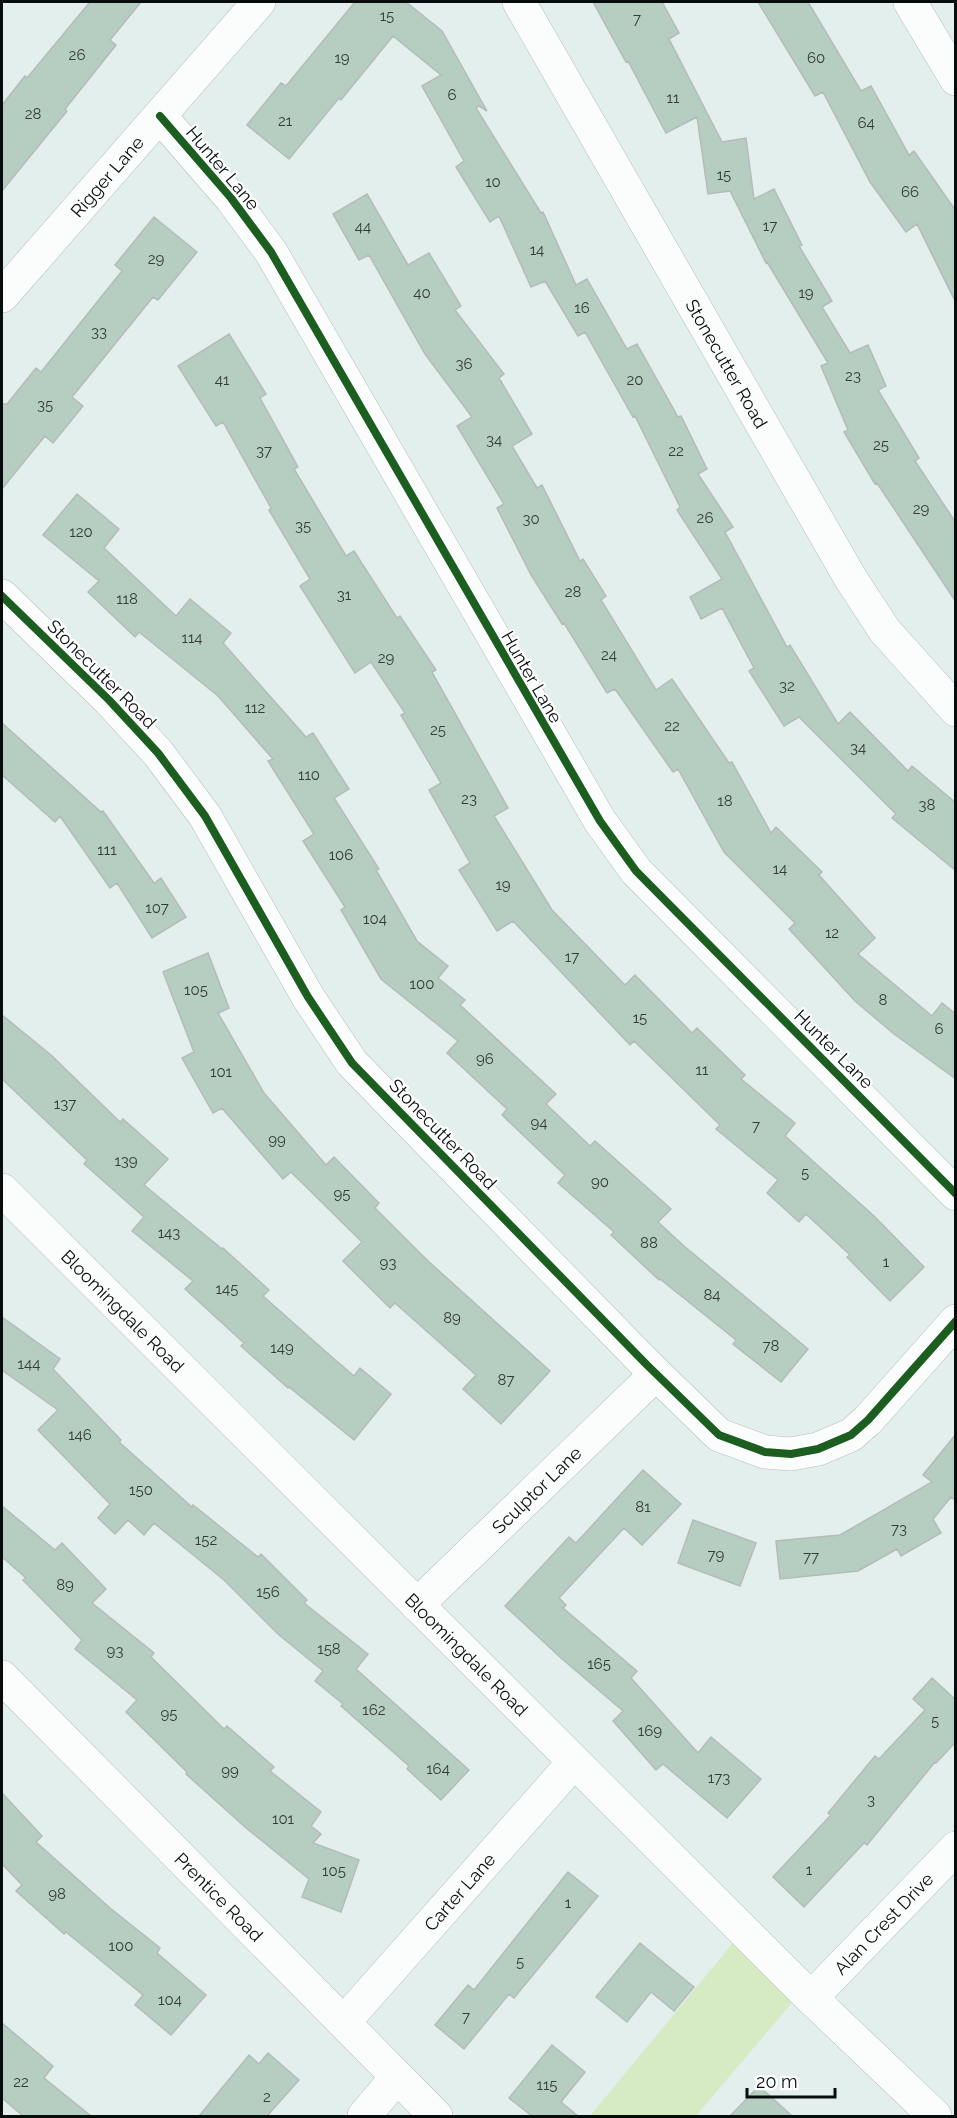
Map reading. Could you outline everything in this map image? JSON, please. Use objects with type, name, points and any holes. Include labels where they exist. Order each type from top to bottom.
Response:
[{"type":"street","name":"Rigger Lane","points":[[2,296],[260,2]]},
{"type":"street","name":"Stonecutter Road","points":[[519,2],[851,579],[885,631],[956,710]]},
{"type":"street","points":[[910,2],[956,79]]},
{"type":"street","name":"Hunter Lane","points":[[160,116],[231,198],[271,252],[570,772],[618,846],[636,870],[956,1194]]},
{"type":"street","name":"Stonecutter Road","points":[[2,596],[108,700],[158,753],[205,816],[308,997],[352,1063],[656,1374],[719,1435],[765,1452],[791,1454],[818,1449],[851,1435],[868,1420],[956,1321]]},
{"type":"street","name":"Bloomingdale Road","points":[[2,1190],[811,1998],[935,2116]]},
{"type":"street","name":"Sculptor Lane","points":[[417,1605],[656,1374]]},
{"type":"street","name":"Prentice Road","points":[[2,1677],[436,2116]]},
{"type":"street","name":"Carter Lane","points":[[344,2022],[574,1762]]},
{"type":"street","name":"Alan Crest Drive","points":[[811,1998],[956,1848]]},
{"type":"street","points":[[364,2116],[397,2078]]},
{"type":"green space","points":[[746,1927],[806,1986],[696,2116],[590,2116]]},
{"type":"building","points":[[90,2],[141,2],[110,40],[116,45],[65,109],[67,111],[2,191],[2,105]]},
{"type":"building","points":[[355,2],[406,2],[442,31],[487,111],[479,106],[476,108],[541,213],[543,212],[576,285],[587,279],[627,349],[637,344],[678,417],[681,416],[707,469],[698,474],[733,527],[725,532],[787,647],[790,645],[838,724],[850,712],[908,771],[912,766],[956,803],[956,871],[892,818],[896,814],[799,717],[784,726],[749,671],[754,668],[722,608],[701,619],[690,597],[722,579],[677,510],[680,507],[635,416],[633,417],[585,332],[578,336],[545,281],[531,287],[499,216],[490,222],[456,167],[464,161],[422,86],[441,75],[393,36],[289,159],[247,125],[281,83],[286,86]]},
{"type":"building","points":[[593,2],[662,2],[679,33],[669,39],[722,142],[746,138],[754,199],[774,189],[802,245],[799,246],[832,301],[822,307],[850,353],[868,345],[886,386],[878,390],[919,458],[915,461],[956,523],[956,602],[877,483],[875,484],[844,432],[848,430],[821,366],[828,363],[766,263],[730,191],[708,194],[697,117],[666,133],[628,61],[626,62]]},
{"type":"building","points":[[758,2],[808,2],[861,91],[871,86],[909,155],[914,151],[956,211],[956,303],[917,224],[906,232],[870,182],[823,92],[815,96]]},
{"type":"building","points":[[367,194],[408,265],[429,253],[461,306],[455,310],[504,374],[499,378],[532,434],[512,446],[537,488],[542,485],[580,561],[583,559],[606,596],[601,600],[656,690],[672,679],[729,763],[732,762],[771,833],[776,827],[822,872],[819,875],[875,938],[858,954],[932,1016],[942,1003],[956,1014],[956,1079],[894,1034],[855,1001],[789,929],[795,923],[724,852],[678,769],[673,772],[615,689],[607,693],[531,575],[497,508],[504,504],[457,426],[472,417],[425,354],[369,255],[359,260],[333,214]]},
{"type":"building","points":[[154,217],[197,252],[158,300],[153,297],[72,397],[83,406],[53,443],[45,436],[2,489],[2,404],[7,404],[36,368],[41,372],[122,271],[115,265]]},
{"type":"building","points":[[229,334],[266,394],[260,398],[298,467],[294,469],[346,556],[354,551],[397,618],[400,616],[436,670],[432,672],[508,808],[494,816],[552,910],[625,985],[635,975],[692,1033],[697,1028],[745,1075],[741,1079],[795,1123],[785,1136],[874,1216],[924,1267],[890,1301],[847,1257],[850,1255],[806,1214],[799,1222],[767,1193],[778,1180],[716,1129],[720,1125],[634,1041],[630,1045],[513,921],[497,931],[459,870],[470,863],[429,790],[441,783],[401,715],[405,713],[371,662],[355,673],[300,586],[310,579],[269,510],[271,508],[223,422],[216,426],[178,366]]},
{"type":"building","points":[[77,494],[119,529],[104,548],[176,616],[190,599],[231,633],[223,643],[306,737],[313,733],[349,789],[334,798],[379,869],[376,870],[417,941],[448,966],[438,978],[465,1000],[460,1005],[556,1094],[546,1104],[590,1146],[595,1141],[671,1209],[658,1222],[808,1349],[781,1382],[733,1344],[736,1340],[659,1280],[611,1235],[614,1232],[558,1183],[565,1175],[502,1115],[507,1109],[447,1053],[458,1041],[381,979],[341,910],[345,907],[303,841],[314,834],[268,761],[273,759],[218,696],[139,632],[135,637],[88,592],[99,581],[43,535]]},
{"type":"building","points":[[2,723],[101,812],[103,811],[154,883],[161,878],[186,917],[152,938],[117,883],[110,888],[60,816],[55,822],[2,775]]},
{"type":"building","points":[[208,953],[229,1008],[218,1013],[264,1093],[326,1165],[334,1157],[379,1203],[375,1208],[428,1261],[550,1371],[501,1424],[463,1389],[476,1375],[395,1303],[390,1308],[343,1261],[362,1242],[291,1172],[283,1179],[222,1108],[213,1113],[182,1058],[194,1052],[163,972]]},
{"type":"building","points":[[2,1015],[51,1055],[120,1122],[123,1119],[168,1159],[144,1185],[223,1248],[269,1290],[263,1296],[354,1376],[360,1368],[391,1394],[354,1440],[288,1388],[241,1346],[244,1343],[185,1289],[193,1281],[132,1231],[144,1217],[84,1164],[87,1160],[2,1079]]},
{"type":"building","points":[[2,1317],[60,1359],[53,1369],[121,1440],[119,1442],[192,1507],[193,1505],[258,1557],[261,1554],[307,1600],[304,1603],[368,1654],[356,1669],[469,1770],[441,1800],[407,1769],[409,1766],[315,1681],[323,1671],[278,1634],[224,1580],[154,1523],[144,1535],[128,1520],[115,1534],[98,1518],[110,1504],[38,1430],[58,1410],[2,1370]]},
{"type":"building","points":[[956,1434],[956,1501],[951,1497],[933,1519],[941,1533],[901,1556],[897,1549],[858,1571],[780,1579],[776,1541],[840,1535],[932,1482],[923,1475]]},
{"type":"building","points":[[643,1470],[681,1504],[642,1545],[624,1528],[559,1598],[566,1605],[563,1608],[637,1671],[631,1678],[698,1753],[711,1737],[761,1779],[727,1818],[663,1764],[656,1770],[613,1721],[623,1711],[505,1606],[569,1537],[576,1543]]},
{"type":"building","points":[[2,1506],[55,1550],[62,1543],[106,1589],[92,1603],[154,1653],[151,1657],[224,1729],[227,1726],[274,1767],[270,1771],[321,1812],[311,1826],[321,1834],[313,1843],[359,1860],[341,1912],[302,1897],[309,1879],[245,1827],[186,1774],[187,1772],[126,1712],[137,1700],[75,1649],[82,1640],[23,1580],[26,1578],[2,1557]]},
{"type":"building","points":[[693,1520],[756,1543],[740,1586],[678,1563]]},
{"type":"building","points":[[932,1678],[956,1700],[956,1742],[935,1762],[867,1845],[864,1843],[804,1907],[773,1877],[831,1815],[828,1813],[875,1756],[879,1759],[925,1710],[913,1699]]},
{"type":"building","points":[[2,1793],[42,1836],[36,1842],[110,1908],[160,1948],[157,1953],[206,1995],[171,2035],[135,2005],[143,1995],[66,1932],[64,1934],[16,1891],[22,1885],[2,1864]]},
{"type":"building","points":[[568,1872],[598,1896],[514,1998],[509,1994],[464,2049],[435,2025],[468,1985],[474,1990]]},
{"type":"building","points":[[640,1943],[694,1987],[674,2011],[651,1992],[627,2022],[596,1997]]},
{"type":"building","points":[[2,2023],[53,2066],[44,2078],[91,2116],[23,2116],[2,2098]]},
{"type":"building","points":[[552,2045],[585,2072],[561,2102],[578,2116],[532,2116],[509,2098]]},
{"type":"building","points":[[268,2053],[299,2080],[267,2116],[199,2116],[249,2055],[259,2064]]},
{"type":"building","points":[[759,2086],[792,2116],[730,2116]]},
{"type":"cycle path","points":[[160,116],[231,198],[271,252],[600,821],[636,871],[956,1194]]},
{"type":"cycle path","points":[[2,596],[109,700],[158,753],[205,816],[308,997],[352,1063],[647,1365],[719,1435],[765,1452],[791,1454],[818,1449],[851,1435],[868,1420],[956,1321]]}]
